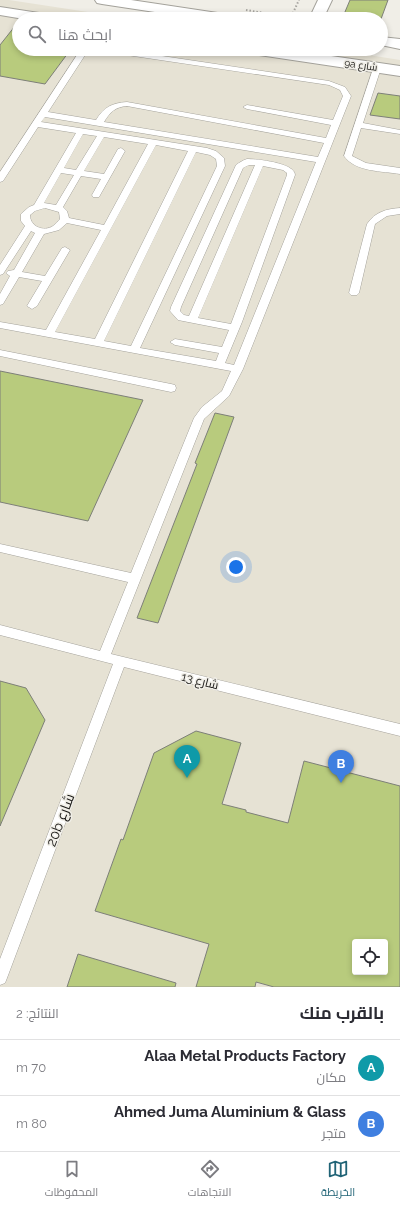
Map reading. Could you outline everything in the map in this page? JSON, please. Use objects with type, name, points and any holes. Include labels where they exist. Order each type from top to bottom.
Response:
[{"type":"street","points":[[102,0],[132,2],[190,12]]},
{"type":"street","points":[[319,12],[325,0]]},
{"type":"street","points":[[0,11],[12,13]]},
{"type":"street","points":[[388,42],[400,44]]},
{"type":"street","name":"9a شارع","points":[[298,56],[400,71]]},
{"type":"lane","points":[[0,179],[80,56]]},
{"type":"lane","points":[[104,656],[199,418],[206,410],[225,396],[238,370],[320,160],[347,96],[344,89],[335,84],[147,56]]},
{"type":"lane","points":[[377,68],[358,125],[349,158],[358,164],[400,171]]},
{"type":"lane","points":[[99,123],[108,109],[127,104],[328,141]]},
{"type":"lane","points":[[247,107],[336,123]]},
{"type":"lane","points":[[43,114],[320,160]]},
{"type":"lane","points":[[36,124],[207,151],[217,155],[220,158],[221,166],[134,350]]},
{"type":"lane","points":[[358,125],[400,132]]},
{"type":"lane","points":[[38,206],[81,131]]},
{"type":"lane","points":[[58,208],[102,134]]},
{"type":"lane","points":[[49,334],[153,143]]},
{"type":"lane","points":[[98,343],[193,149]]},
{"type":"lane","points":[[96,195],[121,151]]},
{"type":"lane","points":[[219,366],[234,328],[291,175],[286,168],[247,162],[239,167],[176,307],[175,311],[181,318],[234,328]]},
{"type":"lane","points":[[192,321],[260,163]]},
{"type":"lane","points":[[59,170],[106,177]]},
{"type":"lane","points":[[38,206],[52,206],[63,211],[65,220],[56,228],[41,231],[28,228],[22,221],[22,216],[31,208],[38,206]]},
{"type":"lane","points":[[354,294],[371,224],[380,216],[400,211]]},
{"type":"lane","points":[[65,220],[107,228]]},
{"type":"lane","points":[[28,228],[0,272],[48,279]]},
{"type":"lane","points":[[0,302],[41,231]]},
{"type":"lane","points":[[32,306],[65,250]]},
{"type":"lane","points":[[0,325],[238,370]]},
{"type":"lane","points":[[175,342],[225,351]]},
{"type":"lane","points":[[0,353],[171,388]]},
{"type":"lane","points":[[0,548],[135,579]]},
{"type":"lane","name":"شارع 13","points":[[0,630],[400,730]]},
{"type":"lane","name":"20b شارع","points":[[0,978],[120,661]]},
{"type":"shaded area","points":[[0,0],[9,0],[88,12],[12,12],[12,56],[375,56],[400,60],[400,987],[0,987]]},
{"type":"building","points":[[350,0],[388,0],[384,12],[345,12]]},
{"type":"building","points":[[12,30],[12,56],[66,56],[45,84],[0,76],[0,45]]},
{"type":"building","points":[[378,93],[400,96],[400,119],[370,115]]},
{"type":"building","points":[[0,371],[143,400],[88,521],[0,502]]},
{"type":"building","points":[[215,413],[234,417],[158,623],[137,618],[197,464],[195,463]]},
{"type":"building","points":[[0,681],[26,688],[45,720],[0,826]]},
{"type":"building","points":[[196,731],[241,743],[222,804],[246,810],[246,812],[288,823],[304,761],[400,786],[400,987],[274,987],[256,982],[255,987],[196,987],[209,944],[95,911],[121,839],[123,840],[154,753]]},
{"type":"building","points":[[78,954],[176,983],[175,987],[67,987]]},
{"type":"place","name":"Alaa Metal Products Factory","points":[[187,778]]},
{"type":"place","name":"Ahmed Juma Aluminium & Glass","points":[[341,783]]}]
